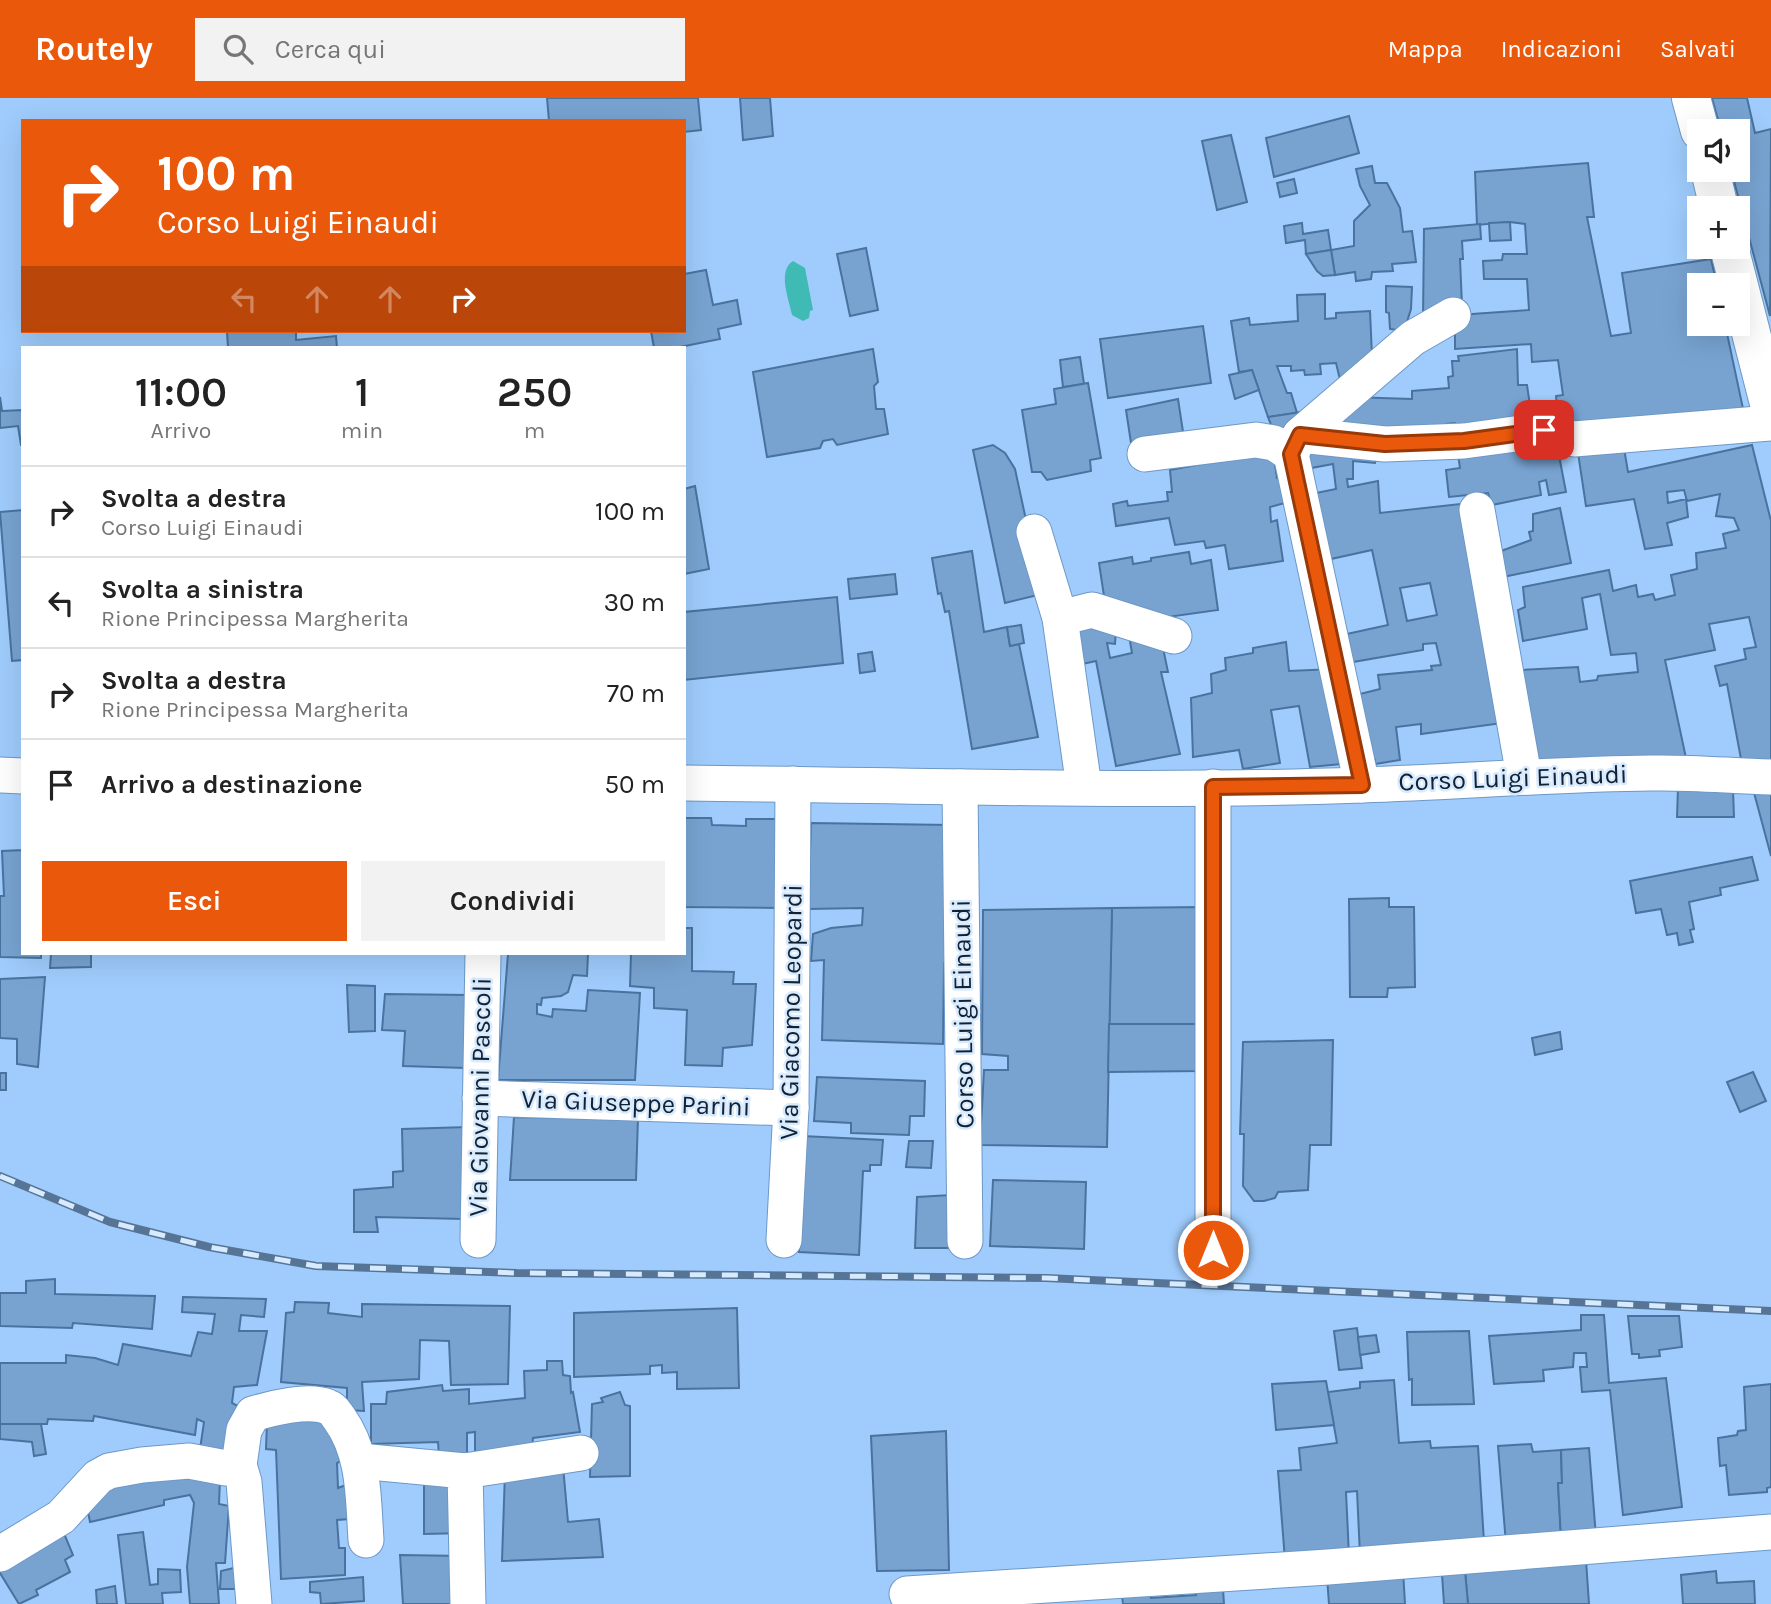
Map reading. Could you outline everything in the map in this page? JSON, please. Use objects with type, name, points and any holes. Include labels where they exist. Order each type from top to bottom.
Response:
[{"type":"main road","points":[[1691,98],[1697,119]]},
{"type":"main road","points":[[1732,259],[1771,411]]},
{"type":"street","points":[[1296,444],[1413,338],[1453,315]]},
{"type":"street","points":[[1145,454],[1256,439],[1296,444],[1385,444],[1464,441],[1544,430],[1574,439],[1771,423]]},
{"type":"street","points":[[1296,444],[1362,785]]},
{"type":"street","points":[[1477,510],[1524,776]]},
{"type":"street","points":[[1034,532],[1060,618],[1084,787]]},
{"type":"street","points":[[1060,618],[1092,610],[1174,636]]},
{"type":"street","name":"Corso Luigi Einaudi","points":[[686,783],[1213,787],[1362,785],[1524,776],[1654,773],[1771,777]]},
{"type":"street","points":[[0,775],[21,776]]},
{"type":"street","name":"Via Giacomo Leopardi","points":[[784,1240],[791,1108],[793,784]]},
{"type":"street","name":"Corso Luigi Einaudi","points":[[960,787],[965,1241]]},
{"type":"street","points":[[1213,787],[1213,1250]]},
{"type":"street","name":"Via Giovanni Pascoli","points":[[478,1240],[483,955]]},
{"type":"street","name":"Via Giuseppe Parini","points":[[480,1098],[791,1108]]},
{"type":"street","points":[[254,1604],[244,1482],[239,1465],[244,1430],[253,1414],[283,1405],[326,1405],[333,1410],[346,1428],[360,1460],[366,1540]]},
{"type":"street","points":[[370,1462],[465,1471],[581,1452]]},
{"type":"street","points":[[0,1553],[61,1517],[98,1477],[109,1471],[189,1461],[226,1468],[239,1465]]},
{"type":"street","points":[[465,1471],[468,1604]]},
{"type":"street","points":[[907,1594],[1328,1567],[1771,1532]]},
{"type":"shaded area","points":[[793,261],[805,268],[813,310],[810,311],[809,318],[803,321],[792,315],[785,286],[786,271]]},
{"type":"building","points":[[547,98],[698,98],[701,130],[686,132],[686,119],[549,119]]},
{"type":"building","points":[[740,98],[770,98],[773,136],[743,140]]},
{"type":"building","points":[[1712,98],[1747,98],[1755,133],[1771,129],[1770,316],[1750,241],[1750,196],[1738,196],[1734,182],[1750,182],[1750,119],[1718,119]]},
{"type":"building","points":[[1349,116],[1359,153],[1274,177],[1266,138]]},
{"type":"building","points":[[1231,135],[1247,202],[1217,210],[1202,141]]},
{"type":"building","points":[[1588,163],[1594,217],[1587,217],[1611,336],[1631,333],[1622,273],[1711,259],[1714,273],[1687,273],[1687,336],[1728,336],[1745,418],[1559,431],[1556,396],[1563,395],[1558,360],[1532,362],[1531,344],[1455,349],[1455,322],[1472,314],[1529,310],[1527,279],[1484,279],[1483,261],[1502,260],[1503,254],[1527,254],[1525,224],[1510,222],[1477,225],[1475,172]]},
{"type":"building","points":[[1372,166],[1375,183],[1387,183],[1400,208],[1403,232],[1412,231],[1416,262],[1392,264],[1393,271],[1372,272],[1371,279],[1356,281],[1355,272],[1335,275],[1331,250],[1354,246],[1354,221],[1370,205],[1360,186],[1356,169]]},
{"type":"building","points":[[1294,179],[1297,193],[1280,197],[1277,183]]},
{"type":"building","points":[[1510,222],[1511,240],[1490,241],[1489,223]]},
{"type":"building","points":[[1302,223],[1303,234],[1328,230],[1331,250],[1306,254],[1305,240],[1286,243],[1284,226]]},
{"type":"building","points":[[1480,224],[1481,239],[1462,241],[1462,306],[1423,320],[1424,229]]},
{"type":"building","points":[[866,248],[878,310],[850,316],[837,254]]},
{"type":"building","points":[[1331,250],[1335,275],[1323,276],[1306,254]]},
{"type":"building","points":[[706,270],[713,305],[737,300],[741,324],[718,329],[720,339],[685,346],[654,346],[651,333],[686,333],[686,274]]},
{"type":"building","points":[[1386,286],[1412,287],[1411,309],[1404,331],[1390,329],[1389,313],[1386,312]]},
{"type":"building","points":[[1325,294],[1325,319],[1336,318],[1336,313],[1370,311],[1372,356],[1342,388],[1336,363],[1320,364],[1321,374],[1305,375],[1304,370],[1291,371],[1291,366],[1277,366],[1287,393],[1291,393],[1297,413],[1268,417],[1252,370],[1239,372],[1231,321],[1249,318],[1250,325],[1298,321],[1297,295]]},
{"type":"building","points":[[1203,326],[1211,383],[1108,398],[1100,339]]},
{"type":"building","points":[[227,333],[296,333],[296,340],[336,336],[337,346],[228,346]]},
{"type":"building","points":[[873,349],[878,382],[874,386],[876,409],[884,409],[888,434],[837,445],[833,439],[823,441],[820,448],[767,457],[753,372]]},
{"type":"building","points":[[1517,349],[1518,385],[1527,385],[1533,426],[1456,437],[1455,423],[1446,424],[1445,437],[1323,424],[1350,397],[1412,399],[1412,391],[1449,388],[1448,377],[1453,376],[1452,361],[1459,361],[1458,356]]},
{"type":"building","points":[[1080,357],[1084,384],[1063,387],[1060,360]]},
{"type":"building","points":[[1252,370],[1259,390],[1235,399],[1229,375]]},
{"type":"building","points":[[1088,383],[1101,458],[1090,460],[1091,471],[1047,480],[1041,472],[1032,472],[1022,410],[1056,404],[1054,389]]},
{"type":"building","points":[[0,397],[2,411],[21,410],[21,445],[18,426],[0,428]]},
{"type":"building","points":[[1178,399],[1185,445],[1133,456],[1126,410]]},
{"type":"building","points":[[1301,412],[1277,440],[1268,417]]},
{"type":"building","points":[[993,445],[1005,453],[1015,469],[1042,594],[1005,603],[973,450]]},
{"type":"building","points":[[1557,445],[1566,492],[1549,495],[1546,480],[1539,482],[1541,495],[1492,505],[1488,493],[1449,497],[1446,470],[1460,468],[1457,448]]},
{"type":"building","points":[[1752,445],[1771,521],[1771,761],[1741,759],[1727,684],[1720,686],[1715,666],[1746,659],[1744,649],[1756,647],[1749,617],[1709,624],[1715,650],[1665,660],[1686,758],[1528,760],[1521,670],[1578,667],[1580,682],[1597,680],[1598,676],[1638,672],[1636,653],[1611,655],[1600,594],[1582,598],[1587,629],[1523,641],[1518,610],[1525,607],[1523,587],[1609,570],[1613,591],[1636,585],[1638,597],[1653,594],[1655,600],[1675,595],[1671,575],[1697,569],[1696,553],[1726,548],[1723,534],[1739,530],[1734,518],[1716,516],[1720,494],[1687,501],[1684,490],[1667,492],[1668,503],[1686,499],[1688,517],[1667,523],[1672,545],[1645,549],[1634,499],[1586,506],[1578,453],[1624,448],[1628,472]]},
{"type":"building","points":[[1265,452],[1275,464],[1277,478],[1289,476],[1292,501],[1270,507],[1271,522],[1277,520],[1283,561],[1229,569],[1225,545],[1206,548],[1204,541],[1175,545],[1169,518],[1116,526],[1113,504],[1127,501],[1128,506],[1168,501],[1167,492],[1172,492],[1170,470]]},
{"type":"building","points":[[1377,452],[1375,463],[1353,461],[1353,479],[1347,479],[1348,487],[1378,481],[1380,513],[1469,503],[1510,722],[1421,734],[1421,724],[1396,727],[1400,760],[1375,764],[1375,760],[1367,762],[1352,696],[1380,689],[1378,675],[1432,670],[1431,666],[1441,665],[1436,643],[1423,644],[1423,650],[1347,663],[1342,635],[1388,625],[1372,550],[1322,561],[1311,494],[1336,489],[1333,464],[1306,469],[1306,453]],"holes":[[[1430,583],[1437,615],[1407,621],[1400,588]]]},
{"type":"building","points":[[695,486],[709,569],[686,574],[686,488]]},
{"type":"building","points":[[1560,508],[1571,563],[1498,578],[1493,554],[1531,540],[1529,532],[1533,531],[1533,514]]},
{"type":"building","points":[[21,510],[21,660],[12,661],[0,512]]},
{"type":"building","points":[[972,551],[984,632],[1007,627],[1010,646],[1019,644],[1038,737],[972,749],[949,611],[945,612],[941,593],[938,594],[932,558]]},
{"type":"building","points":[[1189,552],[1191,564],[1211,560],[1218,610],[1139,621],[1106,609],[1099,563],[1132,557],[1133,564]]},
{"type":"building","points":[[895,574],[897,594],[850,599],[848,579]]},
{"type":"building","points":[[837,597],[843,663],[686,680],[686,612]]},
{"type":"building","points":[[1021,625],[1024,643],[1010,646],[1007,627]]},
{"type":"building","points":[[1103,626],[1116,629],[1115,644],[1107,643],[1110,658],[1132,653],[1129,636],[1163,648],[1168,672],[1161,672],[1180,754],[1116,766],[1096,661],[1078,665],[1078,629]]},
{"type":"building","points":[[1286,642],[1289,671],[1334,669],[1352,763],[1310,767],[1299,706],[1271,710],[1280,763],[1243,769],[1239,750],[1193,757],[1191,698],[1212,693],[1211,674],[1226,670],[1225,658],[1253,653],[1253,648]]},
{"type":"building","points":[[872,652],[875,671],[860,673],[858,654]]},
{"type":"building","points":[[1678,788],[1733,790],[1734,817],[1677,817]]},
{"type":"building","points":[[1753,789],[1771,790],[1771,856]]},
{"type":"building","points":[[686,818],[711,818],[712,825],[746,826],[746,819],[781,819],[780,908],[686,907]]},
{"type":"building","points":[[811,823],[951,825],[952,962],[944,963],[943,1044],[822,1040],[824,960],[811,961],[813,934],[831,928],[862,925],[863,908],[808,909]]},
{"type":"building","points":[[21,850],[21,955],[41,955],[41,958],[0,957],[0,896],[4,896],[2,851]]},
{"type":"building","points":[[1752,857],[1758,880],[1720,888],[1721,895],[1689,902],[1694,929],[1690,930],[1693,942],[1679,945],[1677,933],[1667,935],[1661,909],[1636,913],[1630,881]]},
{"type":"building","points":[[1389,898],[1389,907],[1414,907],[1415,987],[1388,988],[1387,997],[1350,997],[1349,899]]},
{"type":"building","points":[[1203,907],[1203,1024],[1109,1024],[1112,908]]},
{"type":"building","points":[[1112,908],[1107,1147],[980,1145],[984,1070],[1008,1070],[1008,1056],[982,1054],[983,910]]},
{"type":"building","points":[[686,928],[692,928],[692,971],[734,972],[733,984],[756,984],[752,1045],[723,1048],[722,1066],[685,1065],[687,1010],[654,1008],[654,988],[630,986],[631,955],[686,955]]},
{"type":"building","points":[[51,955],[91,955],[91,967],[50,968]]},
{"type":"building","points":[[508,955],[588,955],[587,976],[573,975],[568,992],[561,996],[542,998],[541,1005],[537,1004],[537,1014],[552,1017],[553,1009],[586,1011],[588,990],[640,993],[635,1080],[498,1080]]},
{"type":"building","points":[[45,977],[38,1067],[17,1064],[17,1039],[0,1038],[0,979]]},
{"type":"building","points":[[347,985],[375,986],[375,1031],[349,1032]]},
{"type":"building","points":[[385,994],[468,995],[466,1068],[403,1066],[405,1031],[382,1030]]},
{"type":"building","points":[[1109,1024],[1203,1024],[1200,1071],[1108,1072]]},
{"type":"building","points":[[1560,1032],[1562,1049],[1535,1055],[1532,1038]]},
{"type":"building","points":[[1333,1040],[1331,1145],[1310,1145],[1308,1190],[1278,1192],[1275,1198],[1254,1201],[1243,1186],[1244,1134],[1240,1134],[1243,1042]]},
{"type":"building","points":[[1753,1072],[1766,1101],[1740,1112],[1727,1082]]},
{"type":"building","points":[[0,1073],[6,1073],[6,1090],[0,1090]]},
{"type":"building","points":[[817,1077],[925,1081],[924,1116],[910,1116],[909,1135],[851,1133],[851,1123],[814,1121]]},
{"type":"building","points":[[514,1117],[638,1118],[636,1180],[510,1180]]},
{"type":"building","points":[[468,1127],[464,1219],[376,1217],[378,1232],[354,1232],[354,1190],[393,1187],[393,1172],[403,1171],[402,1129]]},
{"type":"building","points":[[802,1136],[883,1140],[881,1165],[870,1165],[870,1171],[863,1171],[859,1255],[799,1252]]},
{"type":"building","points":[[909,1141],[933,1141],[931,1168],[906,1167]]},
{"type":"building","points":[[993,1180],[1086,1182],[1084,1249],[990,1246]]},
{"type":"building","points":[[951,1195],[950,1248],[915,1248],[917,1197]]},
{"type":"building","points":[[55,1279],[55,1294],[155,1296],[152,1329],[73,1323],[72,1328],[0,1326],[0,1293],[26,1293],[26,1281]]},
{"type":"building","points":[[183,1297],[266,1299],[264,1317],[241,1315],[239,1331],[267,1331],[257,1385],[234,1387],[232,1403],[238,1406],[228,1459],[199,1456],[204,1422],[197,1419],[195,1435],[94,1416],[93,1421],[48,1419],[47,1424],[0,1424],[0,1363],[66,1363],[66,1355],[95,1358],[118,1365],[123,1344],[191,1356],[198,1332],[212,1334],[215,1314],[182,1312]]},
{"type":"building","points":[[295,1302],[329,1303],[328,1313],[362,1317],[362,1304],[510,1306],[508,1384],[451,1385],[449,1341],[420,1340],[419,1379],[362,1382],[364,1411],[347,1410],[347,1388],[281,1382],[286,1313],[294,1312]]},
{"type":"building","points":[[737,1308],[739,1388],[677,1389],[677,1372],[662,1373],[662,1365],[650,1366],[650,1374],[574,1377],[574,1313]]},
{"type":"building","points":[[1581,1315],[1604,1315],[1609,1383],[1666,1378],[1682,1507],[1623,1515],[1610,1390],[1582,1392],[1580,1367],[1587,1367],[1586,1353],[1574,1353],[1573,1367],[1543,1370],[1544,1381],[1494,1384],[1489,1336],[1581,1330]]},
{"type":"building","points":[[1628,1316],[1679,1316],[1682,1347],[1659,1350],[1660,1356],[1639,1358],[1639,1354],[1632,1354]]},
{"type":"building","points":[[1357,1328],[1362,1368],[1339,1370],[1334,1331]]},
{"type":"building","points":[[1469,1331],[1474,1404],[1412,1405],[1407,1332]]},
{"type":"building","points":[[1376,1335],[1379,1352],[1360,1355],[1358,1337]]},
{"type":"building","points":[[547,1361],[562,1361],[563,1375],[570,1376],[580,1432],[533,1438],[532,1448],[475,1452],[475,1432],[467,1433],[467,1455],[439,1457],[438,1442],[371,1444],[371,1404],[386,1404],[387,1392],[442,1385],[443,1391],[469,1389],[469,1404],[525,1398],[524,1371],[547,1370]]},
{"type":"building","points":[[1394,1380],[1399,1443],[1430,1441],[1431,1448],[1478,1446],[1484,1542],[1360,1555],[1357,1491],[1346,1492],[1349,1556],[1285,1560],[1278,1471],[1301,1470],[1299,1448],[1337,1443],[1328,1392],[1360,1388],[1360,1382]]},
{"type":"building","points":[[1326,1381],[1334,1425],[1276,1430],[1272,1384]]},
{"type":"building","points":[[1771,1384],[1771,1487],[1767,1488],[1767,1492],[1729,1495],[1726,1465],[1720,1466],[1718,1438],[1737,1435],[1738,1431],[1746,1430],[1744,1387]]},
{"type":"building","points":[[620,1392],[625,1405],[630,1406],[630,1476],[590,1477],[592,1404],[603,1402],[601,1398]]},
{"type":"building","points":[[333,1417],[341,1461],[337,1463],[338,1488],[346,1485],[349,1519],[337,1520],[339,1548],[345,1548],[345,1575],[281,1579],[276,1450],[266,1449],[267,1421]]},
{"type":"building","points":[[0,1424],[41,1424],[46,1454],[34,1456],[32,1442],[0,1439]]},
{"type":"building","points":[[946,1431],[949,1570],[877,1571],[871,1436]]},
{"type":"building","points":[[1531,1444],[1533,1452],[1561,1450],[1562,1483],[1558,1483],[1561,1539],[1506,1544],[1498,1446]]},
{"type":"building","points":[[1589,1448],[1596,1537],[1561,1539],[1558,1483],[1562,1483],[1561,1450]]},
{"type":"building","points":[[563,1466],[568,1522],[599,1519],[603,1557],[502,1561],[505,1472]]},
{"type":"building","points":[[191,1467],[220,1479],[219,1504],[229,1506],[225,1563],[216,1563],[219,1604],[190,1604],[187,1567],[194,1503],[190,1495],[164,1500],[164,1505],[90,1522],[86,1501],[105,1482]]},
{"type":"building","points":[[424,1479],[465,1483],[465,1533],[424,1534]]},
{"type":"building","points":[[63,1531],[73,1555],[65,1560],[70,1572],[36,1590],[38,1595],[19,1604],[0,1573],[0,1561]]},
{"type":"building","points":[[143,1532],[150,1585],[158,1584],[158,1569],[180,1570],[181,1592],[162,1593],[163,1604],[126,1604],[118,1535]]},
{"type":"building","points":[[400,1555],[464,1556],[465,1604],[403,1604]]},
{"type":"building","points":[[1586,1560],[1589,1604],[1468,1604],[1465,1571]]},
{"type":"building","points":[[246,1565],[245,1589],[220,1589],[221,1571]]},
{"type":"building","points":[[1403,1570],[1405,1604],[1329,1604],[1327,1577]]},
{"type":"building","points":[[1465,1571],[1468,1604],[1444,1604],[1442,1574]]},
{"type":"building","points":[[1716,1571],[1717,1583],[1754,1581],[1755,1604],[1683,1604],[1681,1575]]},
{"type":"building","points":[[363,1577],[364,1601],[321,1604],[320,1593],[310,1592],[310,1582]]},
{"type":"building","points":[[115,1586],[117,1604],[97,1604],[96,1590]]},
{"type":"building","points":[[1223,1589],[1224,1604],[1123,1604],[1122,1596],[1151,1594],[1151,1598],[1196,1595],[1195,1591]]},
{"type":"railway","points":[[0,1176],[110,1222],[209,1247],[316,1266],[517,1273],[1046,1278],[1771,1311]]},
{"type":"route","points":[[1213,1250],[1213,787],[1362,785],[1291,454],[1300,435],[1385,444],[1464,441],[1544,430]]}]
